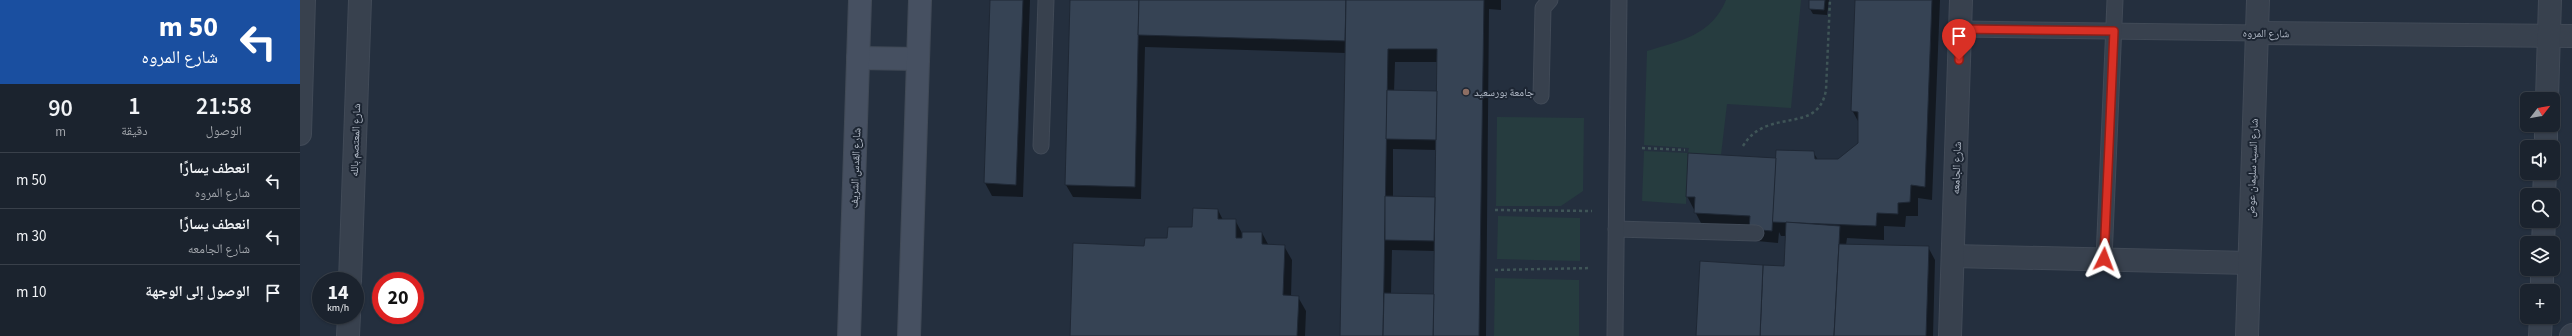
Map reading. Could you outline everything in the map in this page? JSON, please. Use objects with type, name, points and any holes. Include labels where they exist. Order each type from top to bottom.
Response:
[{"type":"main road","name":"شارع القدس الشريف","points":[[849,336],[860,0]]},
{"type":"main road","points":[[909,336],[920,0]]},
{"type":"main road","points":[[858,58],[918,59]]},
{"type":"street","points":[[300,134],[304,0]]},
{"type":"street","name":"شارع المعتصم بالله","points":[[350,272],[360,0]]},
{"type":"street","name":"شارع الجامعه","points":[[1950,336],[1961,0]]},
{"type":"street","name":"شارع السيد سليمان عوض","points":[[2247,336],[2258,0]]},
{"type":"street","points":[[2547,92],[2550,0]]},
{"type":"street","name":"شارع المروه","points":[[2257,33],[2572,36]]},
{"type":"street","points":[[1953,256],[2249,263]]},
{"type":"street","points":[[348,336],[349,324]]},
{"type":"street","points":[[2540,336],[2541,324]]},
{"type":"lane","points":[[1041,146],[1046,0]]},
{"type":"lane","points":[[1542,96],[1543,8],[1550,0]]},
{"type":"lane","points":[[1615,336],[1619,0]]},
{"type":"lane","points":[[2104,259],[2115,0]]},
{"type":"lane","name":"شارع المروه","points":[[1960,29],[2257,33]]},
{"type":"lane","points":[[1616,229],[1756,233]]},
{"type":"path","points":[[1743,146],[1751,135],[1764,126],[1810,116],[1819,110],[1824,101],[1826,90],[1830,0]]},
{"type":"path","points":[[1618,147],[1685,150]]},
{"type":"path","points":[[1495,210],[1617,211]]},
{"type":"path","points":[[1495,270],[1616,268]]},
{"type":"green space","points":[[1726,0],[1801,0],[1791,108],[1727,104],[1721,155],[1688,153],[1689,148],[1644,145],[1647,51],[1683,40],[1704,29],[1720,12]]},
{"type":"green space","points":[[1497,117],[1584,118],[1583,191],[1561,206],[1496,206]]},
{"type":"green space","points":[[1644,151],[1688,153],[1686,204],[1642,201]]},
{"type":"green space","points":[[1498,216],[1580,218],[1580,261],[1497,259]]},
{"type":"green space","points":[[1495,278],[1579,280],[1579,336],[1494,336]]},
{"type":"building","points":[[990,0],[1023,0],[1016,185],[984,183]]},
{"type":"building","points":[[1070,0],[1139,0],[1135,187],[1065,185]]},
{"type":"building","points":[[1139,0],[1346,0],[1345,41],[1138,35]]},
{"type":"building","points":[[1346,0],[1484,0],[1479,336],[1433,336],[1437,49],[1388,49],[1383,336],[1340,336]]},
{"type":"building","points":[[1809,0],[1825,0],[1824,10],[1809,9]]},
{"type":"building","points":[[1855,0],[1932,0],[1925,187],[1911,185],[1910,202],[1898,203],[1898,214],[1877,213],[1876,226],[1772,222],[1776,150],[1814,151],[1815,159],[1838,159],[1858,143],[1858,112],[1851,111]]},
{"type":"building","points":[[1387,90],[1437,91],[1436,140],[1386,139]]},
{"type":"building","points":[[1688,153],[1776,158],[1772,231],[1749,229],[1750,216],[1694,213],[1695,197],[1686,197]]},
{"type":"building","points":[[1385,196],[1435,197],[1434,241],[1385,240]]},
{"type":"building","points":[[1193,208],[1218,209],[1218,219],[1236,219],[1236,238],[1242,238],[1242,232],[1262,232],[1262,244],[1285,245],[1283,295],[1299,296],[1297,336],[1070,336],[1073,243],[1144,246],[1145,238],[1167,238],[1168,227],[1192,227]]},
{"type":"building","points":[[1786,222],[1840,226],[1834,336],[1760,336],[1763,265],[1784,266]]},
{"type":"building","points":[[1839,244],[1929,246],[1926,336],[1834,336]]},
{"type":"building","points":[[1700,261],[1763,265],[1760,336],[1696,336]]},
{"type":"building","points":[[1384,293],[1434,294],[1433,336],[1383,336]]},
{"type":"place","name":"جامعة بورسعيد","points":[[1466,92]]},
{"type":"route","points":[[1959,60],[1960,29],[2114,31],[2104,259]]}]
